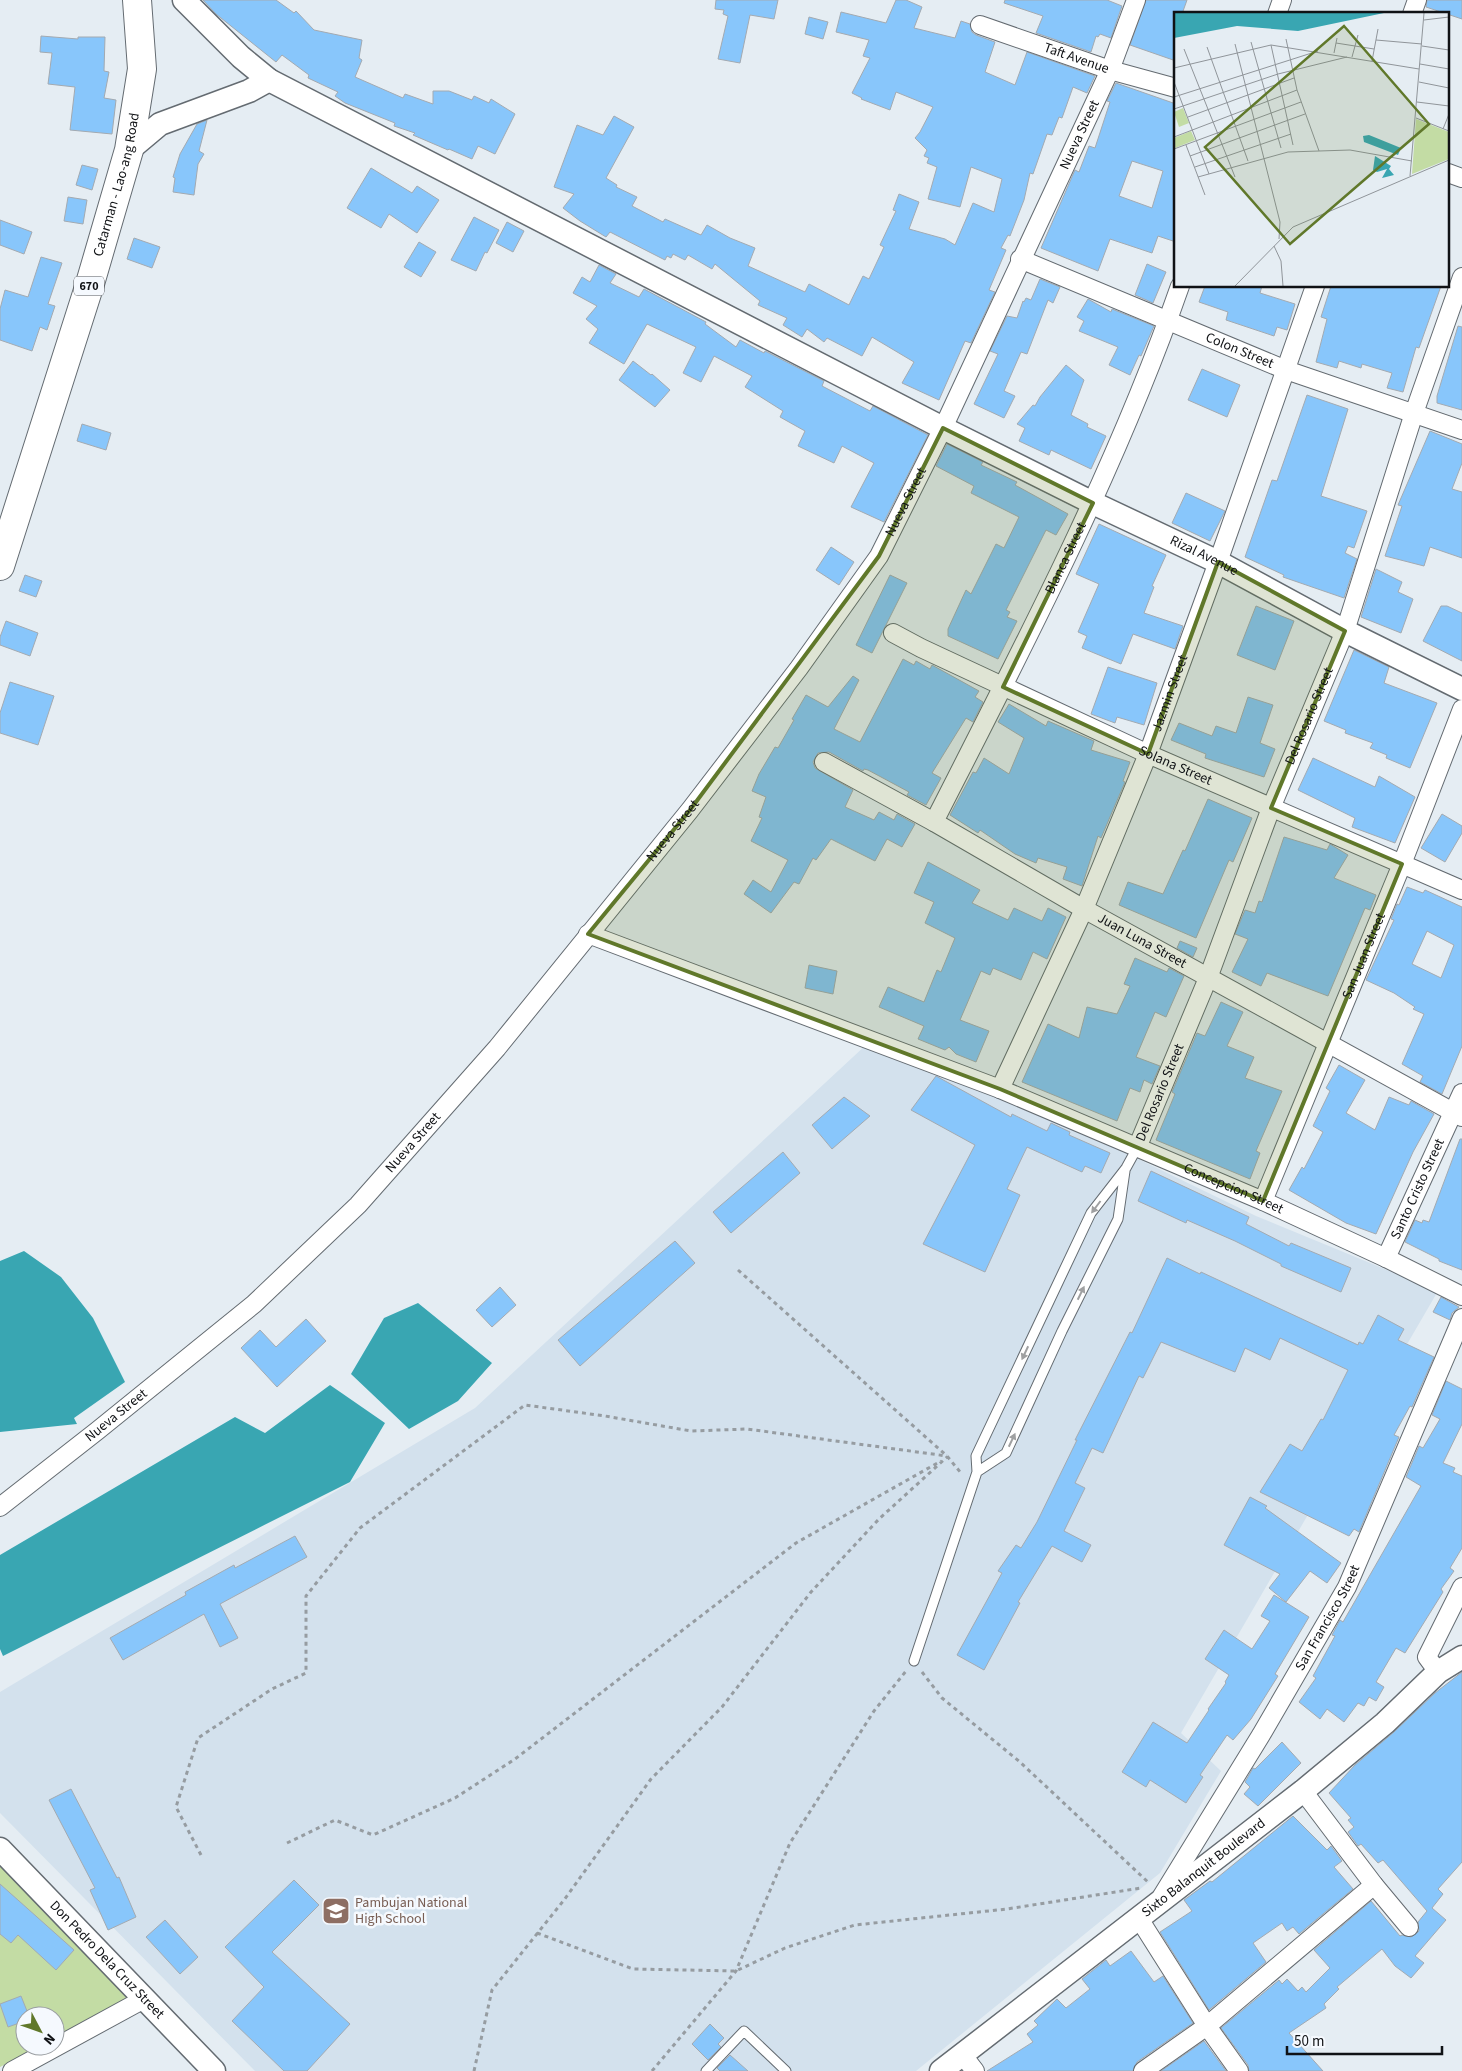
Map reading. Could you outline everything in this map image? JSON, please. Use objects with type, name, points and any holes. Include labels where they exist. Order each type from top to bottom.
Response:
[{"type":"main road","name":"Catarman - Lao-ang Road","points":[[0,566],[89,287],[129,150],[142,69],[137,0]]},
{"type":"street","name":"Rizal Avenue","points":[[184,0],[241,57],[269,80],[943,428],[1093,503],[1218,562],[1344,631],[1462,689]]},
{"type":"street","name":"Nueva Street","points":[[0,1507],[97,1432],[254,1304],[358,1205],[497,1048],[690,810],[799,668],[879,556],[943,428],[1020,259],[1110,70],[1136,0]]},
{"type":"street","points":[[1278,12],[1282,0]]},
{"type":"street","points":[[1413,12],[1417,0]]},
{"type":"street","name":"Taft Avenue","points":[[980,25],[1110,70],[1174,87]]},
{"type":"street","points":[[129,150],[160,124],[249,91],[269,80]]},
{"type":"street","points":[[1450,174],[1462,178]]},
{"type":"street","name":"Colon Street","points":[[1020,259],[1286,370],[1462,430]]},
{"type":"street","name":"Del Rosario Street","points":[[1137,1148],[1208,978],[1271,808],[1344,631],[1414,413],[1462,278]]},
{"type":"street","name":"Blanca Street","points":[[934,822],[1003,687],[1093,503],[1179,288]]},
{"type":"street","name":"Jazmin Street","points":[[1000,1089],[1084,909],[1148,754],[1314,288]]},
{"type":"street","name":"Solana Street","points":[[893,633],[1003,687],[1148,754],[1462,890]]},
{"type":"street","name":"San Juan Street","points":[[1262,1201],[1402,864],[1462,709]]},
{"type":"street","name":"Juan Luna Street","points":[[824,762],[934,822],[1208,978],[1458,1114]]},
{"type":"street","name":"Concepcion Street","points":[[588,934],[1000,1089],[1262,1201],[1386,1258],[1462,1296]]},
{"type":"street","name":"Santo Cristo Street","points":[[1386,1258],[1458,1114],[1462,1093]]},
{"type":"street","name":"San Francisco Street","points":[[1159,1901],[1256,1743],[1347,1587],[1462,1318]]},
{"type":"street","points":[[1438,1672],[1427,1657],[1462,1587]]},
{"type":"street","name":"Sixto Balanquit Boulevard","points":[[940,2071],[968,2062],[1138,1917],[1303,1791],[1385,1723],[1438,1672],[1462,1657]]},
{"type":"street","points":[[1303,1791],[1374,1885],[1409,1927]]},
{"type":"street","name":"Don Pedro Dela Cruz Street","points":[[0,1849],[214,2071]]},
{"type":"street","points":[[1143,2071],[1207,2026],[1374,1885]]},
{"type":"street","points":[[1138,1917],[1207,2026],[1239,2071]]},
{"type":"street","points":[[12,2071],[144,1999]]},
{"type":"lane","points":[[914,1661],[977,1472],[976,1456],[1091,1213],[1126,1168],[1137,1148]]},
{"type":"lane","points":[[977,1472],[1006,1453],[1062,1331],[1118,1219],[1126,1168]]},
{"type":"lane","points":[[706,2071],[744,2032],[786,2071]]},
{"type":"path","points":[[738,1270],[947,1456],[972,1486]]},
{"type":"path","points":[[201,1855],[176,1807],[198,1738],[272,1689],[306,1673],[306,1596],[360,1528],[525,1405],[605,1416],[691,1431],[748,1429],[947,1456]]},
{"type":"path","points":[[288,1843],[335,1820],[374,1835],[455,1798],[515,1759],[796,1543],[947,1456]]},
{"type":"path","points":[[474,2071],[492,1990],[564,1900],[651,1779],[722,1707],[811,1592],[879,1519],[947,1456]]},
{"type":"path","points":[[537,1933],[633,1969],[736,1971],[784,1948],[855,1925],[1007,1909],[1152,1887],[1020,1762],[942,1698],[914,1661],[874,1711],[790,1843],[736,1971],[652,2071]]},
{"type":"highlighted area","points":[[943,428],[1093,503],[1003,687],[1148,754],[1218,562],[1345,631],[1271,808],[1402,864],[1263,1201],[1000,1089],[588,934],[690,810],[879,556]]},
{"type":"shaded area","points":[[867,1044],[1099,1140],[1256,1216],[1438,1291],[1181,1733],[1221,1771],[1160,1873],[916,2071],[255,2071],[0,1813],[0,1692],[475,1408]]},
{"type":"green space","points":[[0,1864],[132,1998],[65,2033],[65,2006],[15,2006],[15,2056],[21,2056],[0,2067]]},
{"type":"water","points":[[24,1251],[61,1277],[93,1318],[125,1382],[74,1418],[77,1424],[0,1432],[0,1261]]},
{"type":"water","points":[[418,1303],[492,1363],[458,1401],[409,1429],[351,1374],[384,1318]]},
{"type":"water","points":[[330,1385],[385,1423],[350,1482],[3,1656],[0,1649],[0,1555],[235,1417],[265,1433]]},
{"type":"building","points":[[203,0],[276,0],[294,13],[296,11],[314,30],[362,40],[359,58],[362,60],[355,77],[403,98],[405,94],[433,104],[433,91],[449,91],[472,100],[474,96],[489,103],[491,99],[515,114],[495,154],[478,146],[472,159],[413,135],[415,133],[394,126],[395,123],[345,103],[335,96],[338,92],[308,78],[309,75],[282,55],[276,62],[216,14]]},
{"type":"building","points":[[716,0],[778,0],[774,19],[750,15],[740,63],[718,59],[728,16],[723,14],[724,10],[715,9]]},
{"type":"building","points":[[896,0],[906,0],[922,7],[914,28],[955,38],[961,21],[970,24],[972,32],[976,35],[995,42],[985,72],[1015,85],[1027,52],[1095,76],[1087,93],[1073,87],[1062,118],[1059,117],[1052,135],[1047,134],[1033,174],[1030,173],[1024,200],[1010,236],[1008,235],[1001,248],[1006,250],[989,290],[995,292],[971,343],[965,341],[939,400],[902,383],[914,362],[872,337],[862,356],[827,338],[824,342],[807,329],[802,337],[783,325],[787,318],[758,305],[760,301],[715,264],[712,269],[688,255],[685,260],[673,254],[671,258],[667,256],[665,260],[610,232],[606,237],[563,208],[574,194],[554,187],[577,125],[603,135],[614,116],[634,127],[606,178],[617,185],[616,187],[637,197],[632,206],[663,222],[665,219],[701,235],[707,225],[730,238],[755,248],[748,266],[805,292],[809,284],[849,305],[863,276],[869,279],[884,247],[880,245],[896,211],[893,210],[899,194],[919,202],[909,229],[945,239],[955,245],[973,203],[994,212],[1002,179],[971,167],[960,207],[928,199],[937,167],[927,163],[929,158],[924,156],[927,150],[915,138],[933,107],[896,92],[890,110],[861,99],[852,93],[870,58],[863,56],[869,40],[836,32],[841,12],[886,23]]},
{"type":"building","points":[[1005,0],[1107,0],[1122,6],[1111,38],[1100,34],[1098,37],[1096,36],[1091,52],[1036,33],[1043,16],[1004,3]]},
{"type":"building","points":[[1146,0],[1187,0],[1183,12],[1174,12],[1174,60],[1130,45]]},
{"type":"building","points":[[1427,0],[1462,0],[1462,19],[1450,15],[1450,12],[1441,12],[1426,7]]},
{"type":"building","points":[[809,17],[828,22],[823,39],[805,34]]},
{"type":"building","points":[[41,36],[78,39],[78,37],[105,37],[104,71],[109,72],[104,98],[116,100],[112,134],[70,130],[75,87],[48,84],[52,53],[40,52]]},
{"type":"building","points":[[1116,83],[1174,103],[1174,241],[1158,236],[1152,253],[1110,239],[1098,271],[1041,248],[1075,170],[1079,172],[1089,146],[1095,148],[1110,102],[1107,101]],"holes":[[[1132,161],[1163,171],[1152,208],[1119,196]]]},
{"type":"building","points":[[207,120],[199,151],[204,154],[198,164],[194,195],[173,192],[175,178],[173,177],[180,154],[197,124]]},
{"type":"building","points":[[82,165],[98,169],[92,190],[76,185]]},
{"type":"building","points":[[371,168],[412,193],[417,186],[439,200],[417,233],[389,214],[381,228],[347,208]]},
{"type":"building","points":[[68,197],[87,200],[83,224],[64,221]]},
{"type":"building","points":[[474,217],[499,230],[476,271],[451,260]]},
{"type":"building","points":[[0,220],[32,232],[24,254],[0,245]]},
{"type":"building","points":[[507,222],[524,231],[513,252],[496,243]]},
{"type":"building","points":[[134,238],[160,247],[152,268],[127,259]]},
{"type":"building","points":[[419,242],[436,252],[421,277],[404,267]]},
{"type":"building","points":[[41,257],[62,263],[48,304],[55,306],[47,330],[40,327],[32,351],[0,340],[0,309],[5,290],[28,297]]},
{"type":"building","points":[[1147,264],[1166,272],[1153,303],[1135,295]]},
{"type":"building","points":[[599,265],[616,274],[610,283],[639,297],[644,289],[706,322],[705,324],[736,347],[740,340],[764,353],[765,351],[824,381],[822,386],[870,411],[873,406],[928,435],[884,522],[851,507],[874,463],[842,446],[834,463],[798,446],[805,431],[780,417],[783,411],[745,387],[752,376],[714,356],[701,382],[683,373],[696,347],[647,324],[624,364],[589,343],[598,329],[586,319],[597,306],[573,293],[582,277],[590,282]]},
{"type":"building","points":[[1040,279],[1060,287],[1053,303],[1048,300],[1027,354],[1021,352],[1004,391],[1015,396],[1004,418],[974,404],[998,354],[990,351],[1007,316],[1017,318],[1023,301],[1026,298],[1031,300]]},
{"type":"building","points":[[1204,288],[1261,288],[1260,293],[1295,304],[1287,330],[1277,327],[1274,336],[1226,320],[1228,312],[1199,302]]},
{"type":"building","points":[[1330,288],[1440,288],[1419,348],[1416,347],[1403,392],[1387,388],[1392,373],[1362,364],[1361,368],[1339,361],[1337,368],[1316,362],[1327,319],[1321,317]]},
{"type":"building","points":[[1088,299],[1111,312],[1112,309],[1154,326],[1141,356],[1139,355],[1130,375],[1109,365],[1118,347],[1079,331],[1084,321],[1077,317]]},
{"type":"building","points":[[1458,326],[1462,327],[1462,410],[1437,403],[1437,396]]},
{"type":"building","points":[[633,361],[670,390],[655,407],[619,380]]},
{"type":"building","points":[[1066,365],[1084,380],[1071,415],[1088,424],[1087,427],[1106,436],[1091,469],[1051,450],[1049,455],[1019,441],[1025,428],[1017,424],[1033,405],[1035,406]]},
{"type":"building","points":[[1202,369],[1240,385],[1227,417],[1188,400]]},
{"type":"building","points":[[1307,395],[1348,409],[1321,496],[1367,511],[1354,548],[1348,546],[1345,553],[1357,559],[1344,598],[1283,577],[1284,575],[1245,557],[1272,480],[1277,481]]},
{"type":"building","points":[[82,424],[111,433],[106,450],[77,441]]},
{"type":"building","points":[[1430,431],[1462,444],[1462,463],[1452,489],[1462,492],[1462,558],[1430,547],[1424,566],[1385,556],[1402,506],[1398,505]]},
{"type":"building","points":[[947,444],[983,462],[981,465],[1017,482],[1015,485],[1068,514],[1056,535],[1046,530],[1006,610],[1010,612],[1007,617],[1017,621],[998,659],[948,636],[948,629],[966,590],[971,594],[996,544],[1004,548],[1019,517],[971,493],[974,486],[936,466]]},
{"type":"building","points":[[1186,493],[1225,511],[1210,541],[1172,523]]},
{"type":"building","points":[[1099,524],[1166,555],[1152,586],[1154,587],[1144,613],[1183,626],[1175,649],[1133,634],[1121,664],[1082,648],[1087,636],[1078,632],[1099,584],[1076,574]]},
{"type":"building","points":[[831,547],[854,562],[839,585],[816,570]]},
{"type":"building","points":[[1376,569],[1402,582],[1398,592],[1413,599],[1401,633],[1361,617]]},
{"type":"building","points":[[25,575],[42,581],[36,597],[19,591]]},
{"type":"building","points":[[890,575],[907,583],[872,653],[856,645]]},
{"type":"building","points":[[1256,606],[1294,621],[1275,670],[1237,655]]},
{"type":"building","points":[[1441,606],[1447,606],[1462,613],[1462,661],[1423,641]]},
{"type":"building","points":[[6,621],[38,633],[30,656],[0,645],[0,637]]},
{"type":"building","points":[[1354,650],[1389,667],[1384,683],[1437,703],[1410,768],[1386,758],[1387,755],[1370,748],[1373,743],[1345,733],[1346,730],[1324,721]]},
{"type":"building","points":[[903,659],[914,665],[916,661],[930,669],[932,665],[979,691],[975,697],[983,702],[973,722],[966,718],[932,773],[941,778],[926,805],[907,795],[909,792],[868,770],[864,769],[863,771],[829,752],[818,753],[813,762],[815,768],[853,790],[845,807],[874,820],[879,812],[894,820],[897,814],[915,824],[902,847],[887,839],[875,861],[831,839],[816,860],[813,858],[799,884],[794,882],[771,913],[744,894],[753,880],[771,892],[788,860],[751,841],[762,818],[759,817],[766,797],[752,791],[759,774],[775,747],[778,748],[806,695],[828,707],[853,676],[859,680],[834,729],[860,742]]},
{"type":"building","points":[[1108,667],[1157,683],[1144,725],[1117,717],[1115,723],[1091,714]]},
{"type":"building","points":[[10,682],[54,696],[38,745],[0,733],[0,713]]},
{"type":"building","points":[[1248,697],[1273,705],[1260,743],[1275,749],[1264,777],[1205,758],[1206,754],[1171,740],[1179,723],[1212,736],[1216,726],[1236,733]]},
{"type":"building","points":[[1009,704],[1046,726],[1048,721],[1094,741],[1091,750],[1130,762],[1123,781],[1125,782],[1101,838],[1098,836],[1082,886],[1063,879],[1067,867],[1038,858],[1036,863],[1015,854],[980,830],[978,833],[950,815],[973,772],[976,773],[984,758],[1009,774],[1024,738],[998,722]]},
{"type":"building","points":[[1313,758],[1375,787],[1379,776],[1415,797],[1395,843],[1352,827],[1355,818],[1298,790]]},
{"type":"building","points":[[1208,799],[1252,818],[1233,862],[1229,860],[1196,938],[1119,905],[1128,882],[1163,894]]},
{"type":"building","points":[[1442,814],[1462,826],[1462,833],[1445,862],[1421,848]]},
{"type":"building","points":[[1284,837],[1327,850],[1330,844],[1348,855],[1334,878],[1376,895],[1370,910],[1365,908],[1328,996],[1267,973],[1261,986],[1232,972],[1248,939],[1235,934],[1245,910],[1255,913],[1259,901],[1262,902]]},
{"type":"building","points":[[928,862],[980,890],[972,903],[1008,920],[1014,908],[1042,921],[1048,908],[1066,917],[1047,959],[1033,952],[1021,980],[993,968],[990,975],[981,971],[960,1020],[989,1031],[976,1062],[956,1054],[949,1047],[945,1050],[918,1039],[924,1026],[879,1007],[888,987],[924,1002],[937,970],[941,972],[955,938],[925,923],[934,902],[914,893]]},
{"type":"building","points":[[1407,887],[1423,893],[1425,890],[1462,907],[1462,1046],[1442,1094],[1420,1082],[1423,1076],[1402,1064],[1424,1014],[1413,1009],[1415,1007],[1394,993],[1366,980],[1394,920],[1391,919],[1397,904],[1399,905]],"holes":[[[1427,931],[1454,945],[1441,978],[1412,964]]]},
{"type":"building","points":[[1180,941],[1197,948],[1193,957],[1177,948]]},
{"type":"building","points":[[1135,958],[1167,972],[1169,968],[1184,976],[1166,1017],[1155,1012],[1136,1057],[1160,1066],[1152,1084],[1144,1080],[1140,1092],[1130,1088],[1117,1121],[1022,1082],[1048,1024],[1079,1038],[1087,1007],[1117,1014],[1130,986],[1124,984]]},
{"type":"building","points":[[809,965],[837,971],[833,994],[805,988]]},
{"type":"building","points":[[1221,1002],[1243,1012],[1227,1046],[1254,1057],[1245,1078],[1282,1091],[1256,1151],[1260,1153],[1250,1179],[1156,1140],[1175,1094],[1172,1092],[1197,1033],[1205,1036]]},
{"type":"building","points":[[1339,1065],[1365,1080],[1346,1113],[1375,1130],[1389,1097],[1409,1105],[1411,1101],[1434,1114],[1413,1152],[1376,1234],[1346,1223],[1289,1190],[1302,1167],[1304,1169],[1323,1132],[1313,1126],[1330,1091],[1326,1088]]},
{"type":"building","points":[[936,1076],[1011,1117],[1012,1114],[1047,1131],[1051,1123],[1070,1132],[1069,1135],[1110,1153],[1101,1173],[1085,1166],[1082,1172],[1027,1147],[1007,1189],[1020,1195],[985,1272],[923,1244],[975,1145],[911,1110]]},
{"type":"building","points":[[844,1097],[870,1116],[832,1149],[812,1125]]},
{"type":"building","points":[[1460,1139],[1462,1139],[1462,1270],[1439,1261],[1439,1259],[1405,1242],[1415,1220],[1422,1223],[1423,1220],[1429,1222]]},
{"type":"building","points":[[783,1152],[800,1173],[731,1233],[713,1212]]},
{"type":"building","points":[[1151,1171],[1249,1217],[1246,1224],[1289,1246],[1291,1243],[1351,1268],[1341,1292],[1281,1266],[1281,1264],[1235,1241],[1187,1220],[1186,1223],[1138,1201]]},
{"type":"building","points":[[675,1241],[695,1263],[580,1366],[558,1340]]},
{"type":"building","points":[[1167,1258],[1358,1345],[1359,1342],[1363,1344],[1378,1315],[1404,1329],[1398,1340],[1434,1357],[1412,1407],[1410,1406],[1394,1435],[1399,1437],[1359,1532],[1354,1529],[1349,1536],[1260,1492],[1290,1444],[1302,1451],[1321,1419],[1323,1420],[1348,1370],[1280,1338],[1270,1360],[1245,1348],[1235,1372],[1161,1342],[1143,1378],[1139,1376],[1103,1453],[1092,1448],[1075,1483],[1085,1488],[1064,1531],[1091,1545],[1082,1562],[1052,1546],[1018,1602],[1020,1603],[984,1670],[957,1655],[1002,1573],[998,1571],[1016,1545],[1021,1548],[1037,1522],[1077,1440],[1075,1440],[1130,1332],[1132,1333]]},
{"type":"building","points":[[500,1287],[516,1305],[492,1327],[476,1310]]},
{"type":"building","points":[[1441,1297],[1459,1307],[1452,1313],[1450,1320],[1433,1312]]},
{"type":"building","points":[[306,1319],[326,1341],[277,1387],[241,1348],[260,1330],[276,1347]]},
{"type":"building","points":[[1446,1381],[1462,1389],[1462,1424],[1443,1463],[1455,1468],[1453,1472],[1462,1476],[1462,1548],[1450,1568],[1454,1571],[1441,1589],[1443,1592],[1405,1653],[1396,1648],[1376,1682],[1384,1687],[1376,1701],[1369,1697],[1364,1706],[1358,1703],[1344,1722],[1327,1709],[1320,1719],[1299,1702],[1316,1678],[1313,1676],[1335,1636],[1332,1635],[1340,1620],[1343,1622],[1421,1486],[1406,1477],[1419,1446],[1423,1448],[1440,1419],[1432,1415]]},
{"type":"building","points":[[1250,1497],[1267,1506],[1265,1508],[1341,1563],[1327,1583],[1310,1571],[1286,1602],[1269,1588],[1280,1574],[1224,1545]]},
{"type":"building","points":[[295,1536],[307,1557],[220,1604],[238,1638],[220,1647],[204,1614],[123,1660],[110,1638],[186,1595],[185,1592],[234,1565],[235,1568]]},
{"type":"building","points":[[1274,1595],[1309,1617],[1275,1674],[1278,1676],[1251,1719],[1233,1740],[1227,1735],[1200,1775],[1203,1777],[1186,1803],[1150,1780],[1146,1787],[1122,1772],[1153,1722],[1187,1743],[1226,1683],[1229,1675],[1205,1659],[1224,1630],[1252,1649],[1270,1621],[1261,1616]]},
{"type":"building","points":[[1462,1672],[1462,1862],[1438,1889],[1443,1894],[1432,1908],[1446,1920],[1415,1956],[1424,1963],[1411,1978],[1395,1966],[1382,1949],[1337,1987],[1339,1989],[1324,2004],[1326,2008],[1289,2033],[1323,2071],[1249,2071],[1248,2065],[1221,2028],[1279,1980],[1282,1984],[1287,1979],[1298,1991],[1302,1987],[1306,1992],[1330,1968],[1314,1950],[1371,1901],[1400,1936],[1411,1937],[1419,1931],[1418,1922],[1427,1911],[1383,1860],[1378,1863],[1361,1844],[1358,1846],[1348,1832],[1354,1827],[1348,1820],[1351,1818],[1329,1793],[1355,1765],[1394,1732],[1435,1693]]},
{"type":"building","points":[[1282,1742],[1301,1763],[1258,1806],[1244,1794],[1250,1787],[1245,1782],[1253,1768],[1255,1769]]},
{"type":"building","points":[[71,1789],[117,1878],[119,1877],[136,1917],[108,1930],[90,1890],[95,1888],[49,1800]]},
{"type":"building","points":[[1293,1816],[1327,1850],[1331,1846],[1342,1861],[1334,1867],[1353,1889],[1299,1934],[1293,1927],[1287,1931],[1282,1923],[1253,1943],[1266,1962],[1209,2010],[1160,1932],[1192,1911],[1184,1900],[1210,1881],[1212,1882]]},
{"type":"building","points":[[294,1880],[319,1905],[272,1952],[350,2024],[307,2071],[284,2071],[232,2021],[264,1987],[225,1947]]},
{"type":"building","points":[[0,1884],[74,1950],[56,1970],[18,1935],[11,1943],[0,1934]]},
{"type":"building","points":[[165,1920],[198,1957],[180,1974],[146,1937]]},
{"type":"building","points":[[1131,1951],[1154,1982],[1163,1976],[1193,2023],[1137,2062],[1133,2071],[987,2071],[1033,2042],[1027,2034],[1038,2025],[1034,2021],[1057,1999],[1066,2008],[1090,1989],[1082,1979],[1106,1960],[1110,1966]]},
{"type":"building","points":[[21,1996],[25,2006],[15,2006],[15,2025],[8,2027],[0,2004]]},
{"type":"building","points":[[710,2024],[724,2038],[718,2044],[721,2047],[708,2060],[692,2044]]},
{"type":"building","points":[[1204,2041],[1226,2071],[1161,2071]]},
{"type":"building","points":[[730,2055],[748,2071],[720,2071],[717,2068]]},
{"type":"place","name":"Pambujan National High School","points":[[336,1911]]}]
